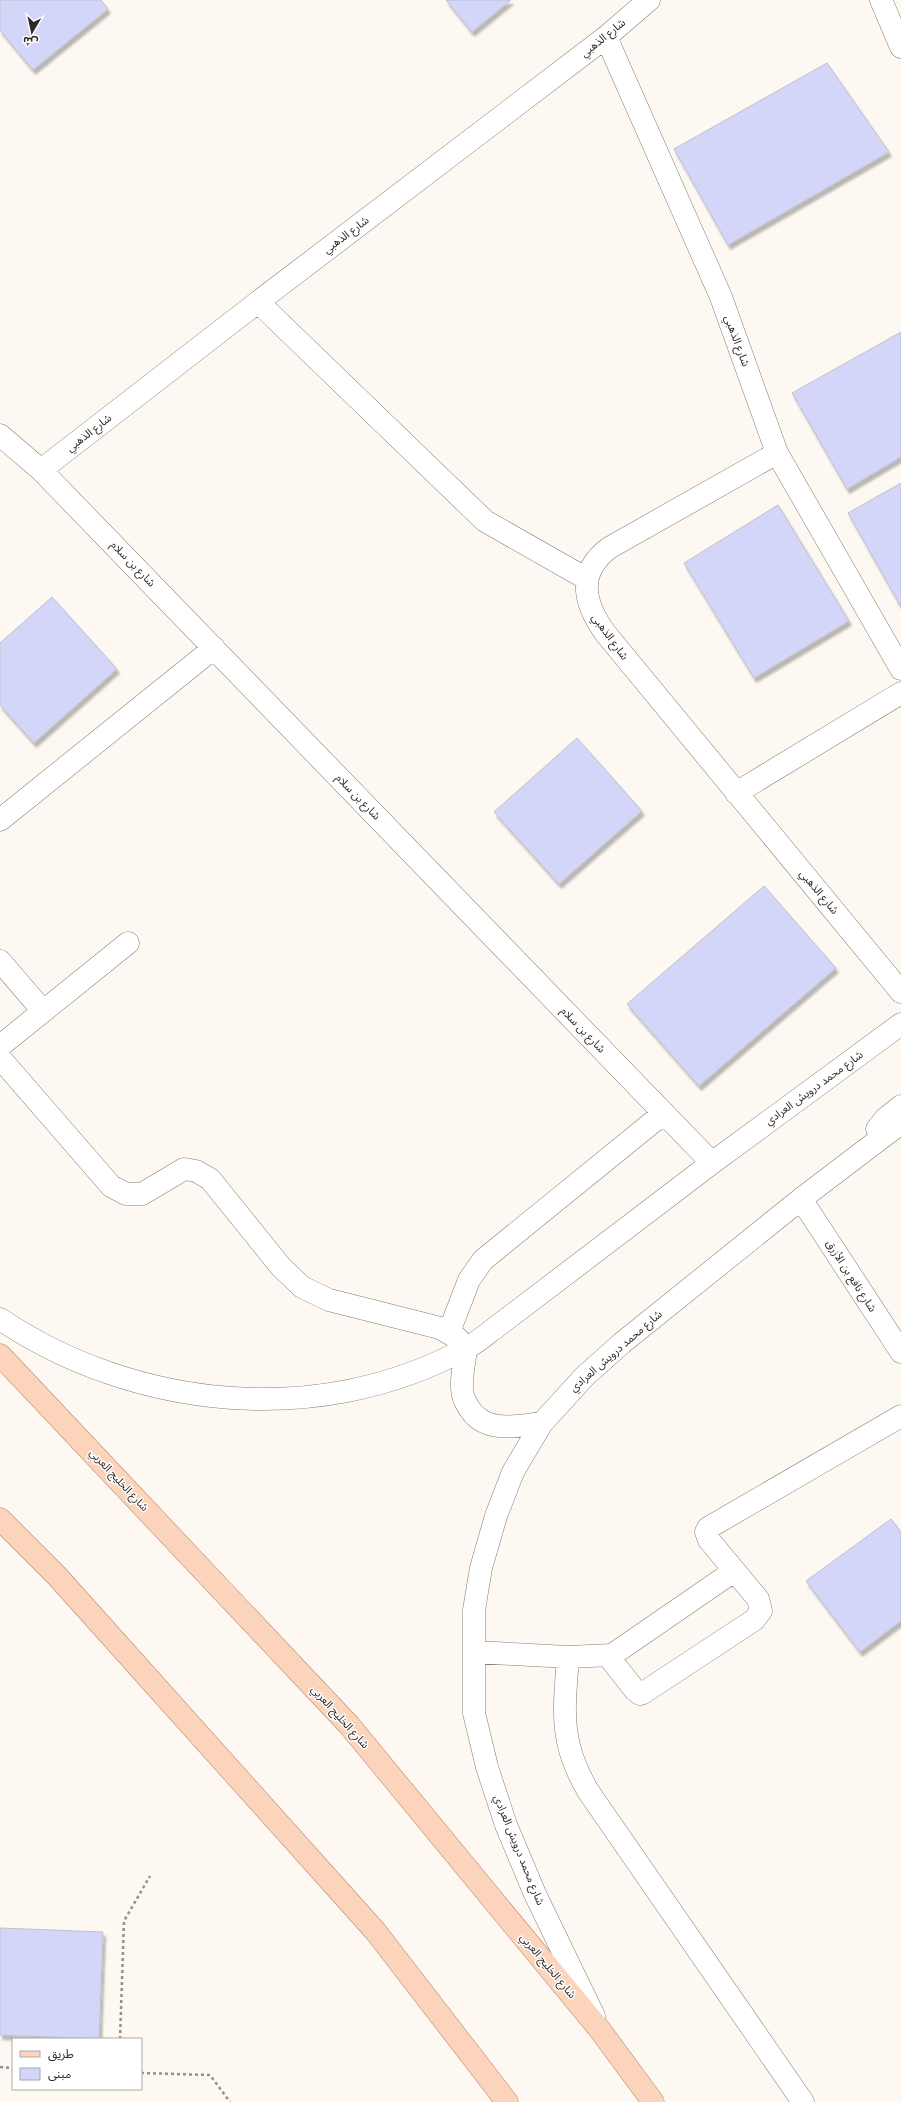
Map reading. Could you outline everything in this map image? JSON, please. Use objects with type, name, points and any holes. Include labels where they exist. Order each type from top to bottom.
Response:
[{"type":"main road","name":"شارع الخليج العربي","points":[[0,1355],[349,1725],[600,2030],[653,2102]]},
{"type":"main road","points":[[0,1519],[57,1576],[376,1932],[507,2102]]},
{"type":"street","name":"شارع الذهبي","points":[[41,470],[258,302],[606,37],[649,0]]},
{"type":"street","points":[[881,0],[901,46]]},
{"type":"street","name":"شارع الذهبي","points":[[606,37],[721,297],[777,453],[901,669]]},
{"type":"street","points":[[258,302],[485,521],[587,579],[599,556],[609,548],[777,453]]},
{"type":"street","name":"شارع بن سلام","points":[[0,435],[41,470],[712,1163]]},
{"type":"street","name":"شارع الذهبي","points":[[587,579],[590,606],[596,620],[736,793],[901,992]]},
{"type":"street","points":[[0,820],[214,648]]},
{"type":"street","points":[[736,793],[901,692]]},
{"type":"street","points":[[0,1046],[128,943]]},
{"type":"street","points":[[0,961],[43,1011]]},
{"type":"street","name":"شارع محمد درويش العرادي","points":[[0,1319],[64,1354],[111,1373],[150,1386],[193,1394],[229,1398],[272,1400],[314,1397],[354,1390],[393,1379],[436,1364],[466,1348],[500,1326],[712,1163],[901,1024]]},
{"type":"street","points":[[0,1058],[111,1186],[126,1194],[142,1194],[184,1169],[196,1171],[210,1179],[281,1267],[302,1287],[329,1300],[440,1328],[449,1332],[466,1348],[462,1388],[465,1402],[473,1414],[484,1422],[497,1427],[511,1427],[542,1423]]},
{"type":"street","points":[[852,1161],[886,1118],[901,1106]]},
{"type":"street","points":[[449,1332],[469,1280],[483,1260],[664,1113]]},
{"type":"street","name":"شارع محمد درويش العرادي","points":[[600,2030],[535,1894],[506,1825],[487,1768],[474,1713],[474,1610],[481,1568],[494,1524],[513,1472],[542,1423],[585,1376],[622,1343],[801,1199],[901,1123]]},
{"type":"street","name":"شارع نافع بن الأزرق","points":[[801,1199],[901,1352]]},
{"type":"street","points":[[608,1656],[634,1689],[640,1694],[754,1620],[761,1611],[761,1606],[709,1540],[706,1532],[708,1528],[901,1416]]},
{"type":"street","points":[[474,1652],[568,1657],[608,1656],[619,1652],[734,1571]]},
{"type":"street","points":[[568,1657],[564,1717],[568,1746],[577,1772],[588,1791],[803,2102]]},
{"type":"path","points":[[120,2038],[124,1921],[150,1876]]},
{"type":"path","points":[[0,2067],[12,2068]]},
{"type":"path","points":[[142,2072],[210,2075],[230,2102]]},
{"type":"building","points":[[0,0],[101,0],[108,9],[33,70],[0,30]]},
{"type":"building","points":[[446,0],[511,0],[472,32]]},
{"type":"building","points":[[827,63],[889,152],[728,245],[674,149]]},
{"type":"building","points":[[901,332],[901,457],[847,489],[792,393]]},
{"type":"building","points":[[901,483],[901,607],[848,513]]},
{"type":"building","points":[[778,505],[849,621],[754,678],[684,563]]},
{"type":"building","points":[[52,597],[117,669],[34,743],[0,705],[0,643]]},
{"type":"building","points":[[577,738],[642,811],[559,884],[494,812]]},
{"type":"building","points":[[764,886],[836,968],[699,1086],[627,1004]]},
{"type":"building","points":[[891,1519],[901,1532],[901,1621],[860,1652],[806,1581]]},
{"type":"building","points":[[0,1928],[103,1932],[99,2038],[0,2035]]}]
